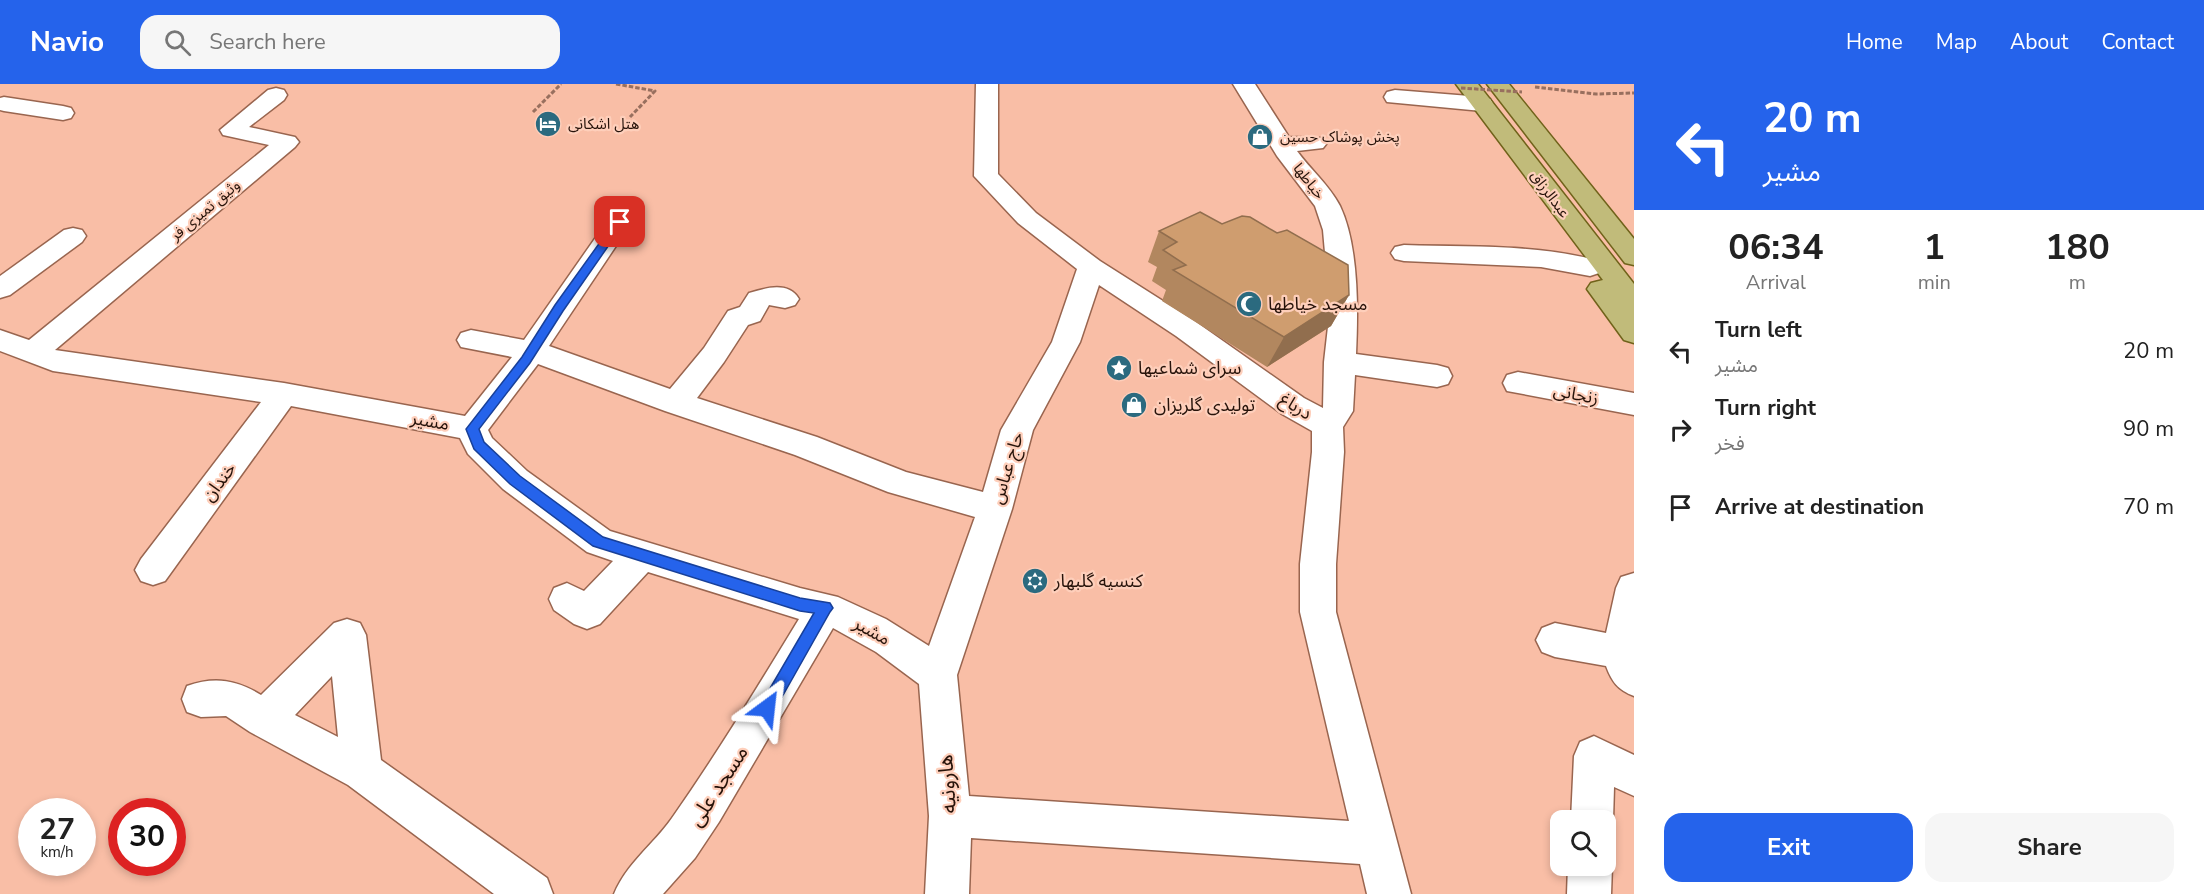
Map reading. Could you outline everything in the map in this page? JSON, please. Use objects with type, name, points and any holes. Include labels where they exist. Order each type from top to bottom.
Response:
[{"type":"main road","name":"عبدالرزاق","points":[[1464,86],[1482,104],[1589,255],[1634,303]]},
{"type":"main road","name":"عبدالرزاق","points":[[1507,88],[1632,253]]},
{"type":"main road","points":[[1589,255],[1591,275],[1634,333]]},
{"type":"street","points":[[2,105],[33,84]]},
{"type":"street","name":"درباغ","points":[[987,84],[986,176],[1027,218],[1091,267],[1186,329],[1293,406],[1327,425],[1328,452],[1319,540],[1318,612],[1389,894]]},
{"type":"street","name":"خیاطها","points":[[1244,84],[1282,144],[1328,205],[1336,230],[1344,309],[1339,362],[1338,411],[1327,425]]},
{"type":"street","name":"وثیق تمیزی فر","points":[[33,353],[287,142],[231,130],[276,95]]},
{"type":"street","points":[[1395,98],[1482,104]]},
{"type":"street","points":[[2,105],[63,113]]},
{"type":"street","points":[[1282,144],[1315,143]]},
{"type":"street","points":[[472,429],[532,351],[559,308],[624,227]]},
{"type":"street","points":[[0,289],[73,236]]},
{"type":"street","points":[[1404,253],[1540,259],[1589,255]]},
{"type":"street","name":"حاج عباس","points":[[938,675],[995,509],[1017,430],[1066,342],[1091,267]]},
{"type":"street","points":[[676,403],[714,355],[738,318],[750,314],[759,299],[774,295],[785,299]]},
{"type":"street","name":"مشیر","points":[[0,340],[53,361],[284,394],[472,429],[479,445],[515,480],[598,542],[800,604],[825,608],[879,632],[938,675]]},
{"type":"street","points":[[471,340],[532,351],[676,403],[806,446],[900,483],[995,509]]},
{"type":"street","points":[[1339,362],[1437,376]]},
{"type":"street","name":"زنجانی","points":[[1518,383],[1634,404]]},
{"type":"street","name":"خندان","points":[[153,570],[284,394]]},
{"type":"street","points":[[567,599],[587,613],[641,555]]},
{"type":"street","points":[[1555,640],[1627,665],[1632,604]]},
{"type":"street","name":"مسجد علی","points":[[636,894],[643,882],[680,843],[718,788],[756,728],[825,608]]},
{"type":"street","points":[[264,719],[347,635],[362,771]]},
{"type":"street","name":"هارونیه","points":[[938,675],[950,816],[947,894]]},
{"type":"street","points":[[201,699],[232,698],[264,719],[362,771],[531,894]]},
{"type":"street","points":[[1592,810],[1594,756],[1634,776]]},
{"type":"street","points":[[950,816],[1376,844]]},
{"type":"street","points":[[1589,894],[1590,876]]},
{"type":"path","points":[[533,112],[561,84]]},
{"type":"path","points":[[616,84],[655,91],[630,117]]},
{"type":"path","points":[[1464,86],[1538,87],[1596,94],[1634,93]]},
{"type":"building","points":[[1200,212],[1222,224],[1242,216],[1250,217],[1277,233],[1287,230],[1348,265],[1349,295],[1284,337],[1173,270],[1186,265],[1163,250],[1177,242],[1159,231]]},
{"type":"place","name":"هتل اشکانی","points":[[548,124]]},
{"type":"place","name":"پخش پوشاک حسین","points":[[1260,137]]},
{"type":"place","name":"مسجد خیاطها","points":[[1249,304]]},
{"type":"place","name":"سرای شماعیها","points":[[1119,368]]},
{"type":"place","name":"تولیدی گلریزان","points":[[1134,405]]},
{"type":"place","name":"کنسیه گلبهار","points":[[1035,581]]},
{"type":"route","points":[[620,222],[559,308],[526,360],[472,429],[479,445],[515,480],[598,542],[800,604],[825,608],[767,708]]}]
